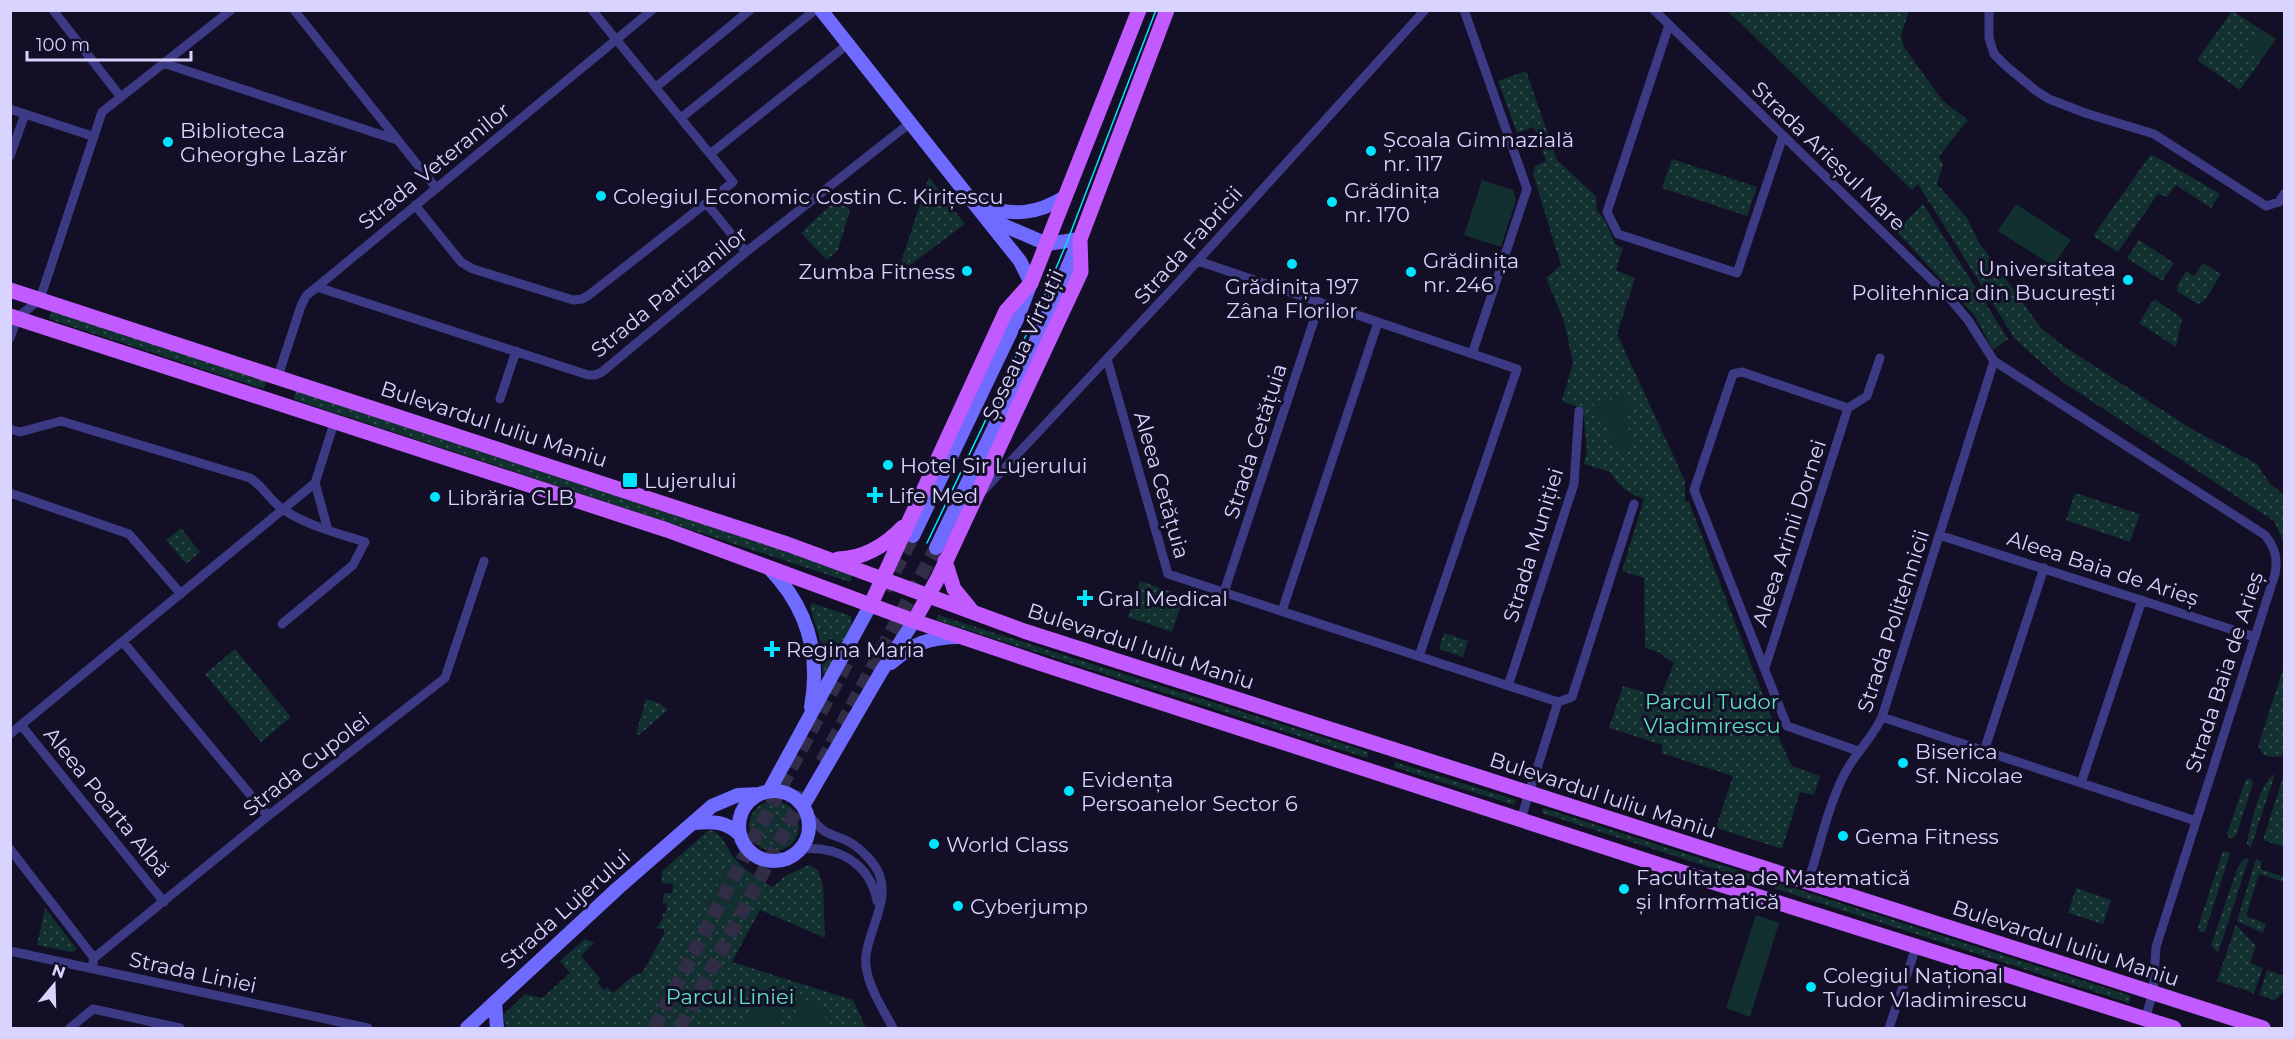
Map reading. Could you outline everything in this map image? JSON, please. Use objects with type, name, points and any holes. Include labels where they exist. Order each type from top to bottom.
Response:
[{"type":"main road","name":"Șoseaua Virtuții","points":[[870,604],[910,529],[1006,311],[1031,283],[1139,10]]},
{"type":"main road","name":"Șoseaua Virtuții","points":[[914,621],[945,561],[1081,272],[1080,238],[1167,10]]},
{"type":"main road","name":"Bulevardul Iuliu Maniu","points":[[10,290],[832,559],[1024,631],[2263,1029]]},
{"type":"main road","points":[[14,317],[667,530],[961,637],[2174,1029]]},
{"type":"main road","points":[[832,559],[852,558],[910,529]]},
{"type":"main road","points":[[945,561],[954,588],[974,613]]},
{"type":"street","points":[[53,10],[120,96]]},
{"type":"street","points":[[10,338],[14,317],[40,299],[92,136],[102,112],[231,10]]},
{"type":"street","points":[[294,10],[436,188]]},
{"type":"street","points":[[415,205],[461,262],[473,269],[573,300],[590,295],[733,182],[592,10]]},
{"type":"street","name":"Strada Veteranilor","points":[[278,376],[302,301],[652,10]]},
{"type":"street","points":[[656,87],[750,10]]},
{"type":"street","points":[[681,118],[815,10]]},
{"type":"street","points":[[821,10],[1020,261],[1031,283],[1018,317],[910,529]]},
{"type":"street","name":"Strada Fabricii","points":[[973,501],[1198,261],[1425,10]]},
{"type":"street","points":[[1464,10],[1527,189],[1472,354]]},
{"type":"street","name":"Strada Arieșul Mare","points":[[1654,10],[1946,294],[1968,320],[1994,362]]},
{"type":"street","points":[[1989,10],[1989,38],[1994,54],[2041,95],[2085,113],[2154,134],[2266,206],[2279,202],[2284,194]]},
{"type":"street","points":[[1669,25],[1606,212],[1618,234],[1737,273],[1783,136]]},
{"type":"street","points":[[710,154],[848,44]]},
{"type":"street","points":[[163,63],[397,140]]},
{"type":"street","points":[[10,109],[92,136]]},
{"type":"street","points":[[10,156],[25,114]]},
{"type":"street","name":"Strada Partizanilor","points":[[317,287],[588,375],[595,375],[602,372],[746,252],[910,123]]},
{"type":"street","points":[[972,201],[1005,212],[1023,213],[1041,210],[1065,197]]},
{"type":"street","points":[[972,201],[1005,226],[1047,244],[1080,238]]},
{"type":"street","points":[[707,204],[746,252]]},
{"type":"street","points":[[936,548],[1042,328],[1080,238]]},
{"type":"street","points":[[1198,261],[1517,369],[1419,656]]},
{"type":"street","name":"Strada Cetățuia","points":[[1224,592],[1320,302]]},
{"type":"street","points":[[1282,611],[1378,322]]},
{"type":"street","points":[[500,399],[516,351]]},
{"type":"street","points":[[1848,408],[1867,396],[1880,358]]},
{"type":"street","name":"Aleea Cetățuia","points":[[1107,359],[1168,574],[1558,702]]},
{"type":"street","name":"Strada Politehnicii","points":[[1808,882],[1840,783],[1858,751],[1874,734],[1882,717],[1994,362]]},
{"type":"street","name":"Strada Baia de Arieș","points":[[1994,362],[2265,535],[2273,545],[2277,557],[2277,566],[2255,637],[2156,947],[2154,993],[2145,1019]]},
{"type":"street","name":"Aleea Arinii Dornei","points":[[1765,668],[1848,408],[1737,372],[1733,375],[1694,490],[1788,726],[1858,751]]},
{"type":"street","name":"Strada Muniției","points":[[1508,686],[1574,484],[1579,411]]},
{"type":"street","points":[[328,530],[315,483],[335,420]]},
{"type":"street","points":[[10,429],[20,432],[61,421],[250,478],[283,509],[328,530],[366,542],[353,565],[282,624]]},
{"type":"street","points":[[10,734],[315,483]]},
{"type":"street","points":[[10,493],[129,534],[181,594]]},
{"type":"street","points":[[1521,819],[1558,702],[1572,697],[1634,504]]},
{"type":"street","name":"Aleea Baia de Arieș","points":[[1940,535],[2255,637]]},
{"type":"street","name":"Strada Cupolei","points":[[94,958],[268,816],[445,678],[484,561]]},
{"type":"street","points":[[768,566],[797,602],[807,630],[814,673],[808,718]]},
{"type":"street","points":[[1984,751],[2043,568]]},
{"type":"street","points":[[2081,783],[2142,600]]},
{"type":"street","points":[[741,836],[739,826],[745,807],[765,792],[870,604]]},
{"type":"street","points":[[805,809],[881,672],[914,621]]},
{"type":"street","points":[[881,672],[908,648],[916,644],[929,639],[961,637]]},
{"type":"street","points":[[123,642],[268,816]]},
{"type":"street","points":[[1882,717],[2196,821]]},
{"type":"street","name":"Aleea Poarta Albă","points":[[21,725],[164,902]]},
{"type":"street","points":[[765,792],[788,794],[805,809],[820,828],[851,842],[876,868],[882,883],[879,909],[866,955],[866,963],[868,976],[893,1029]]},
{"type":"street","name":"Strada Lujerului","points":[[467,1029],[618,888],[712,807],[728,798],[765,792]]},
{"type":"street","points":[[694,823],[720,822],[734,829],[751,852],[767,861],[786,860],[801,849],[809,835],[809,819],[805,809]]},
{"type":"street","points":[[10,849],[94,958],[92,968]]},
{"type":"street","points":[[801,849],[829,850],[840,853],[858,864],[874,889],[879,909]]},
{"type":"street","points":[[1889,1029],[1916,947]]},
{"type":"street","name":"Strada Liniei","points":[[10,951],[368,1029]]},
{"type":"street","points":[[495,1002],[497,1029]]},
{"type":"street","points":[[70,1029],[93,1009],[180,1029]]},
{"type":"green space","points":[[1728,11],[1909,11],[1901,35],[1904,47],[1943,101],[1968,120],[1939,156],[1943,165],[1937,184],[1967,218],[1978,241],[2041,328],[2062,345],[2190,428],[2257,464],[2270,484],[2281,492],[2284,498],[2284,543],[2274,521],[2064,383],[2015,339],[1918,184],[1912,190]]},
{"type":"green space","points":[[2232,11],[2276,39],[2240,90],[2197,60]]},
{"type":"green space","points":[[2262,30],[2276,39],[2260,61],[2247,51]]},
{"type":"green space","name":"Parcul Tudor Vladimirescu","points":[[1526,71],[1557,160],[1596,196],[1597,211],[1604,219],[1616,245],[1623,248],[1616,270],[1635,278],[1617,334],[1685,481],[1685,501],[1689,502],[1782,745],[1792,766],[1820,776],[1814,795],[1800,792],[1782,849],[1716,828],[1733,776],[1661,753],[1663,745],[1609,728],[1623,686],[1648,693],[1662,693],[1674,663],[1658,652],[1645,648],[1644,578],[1622,571],[1644,499],[1624,489],[1610,472],[1584,464],[1587,451],[1583,409],[1562,401],[1573,363],[1564,321],[1546,278],[1561,265],[1533,174],[1535,166],[1546,161],[1534,127],[1517,133],[1498,81]]},
{"type":"green space","points":[[2151,154],[2220,194],[2211,208],[2176,185],[2167,197],[2157,195],[2118,252],[2093,236]]},
{"type":"green space","points":[[1672,159],[1757,187],[1747,216],[1662,188]]},
{"type":"green space","points":[[929,177],[965,224],[897,275]]},
{"type":"green space","points":[[1482,180],[1513,190],[1516,200],[1501,247],[1464,235]]},
{"type":"green space","points":[[838,198],[850,210],[838,250],[827,260],[801,233]]},
{"type":"green space","points":[[1923,204],[2008,339],[1993,350],[1975,316],[1896,231]]},
{"type":"green space","points":[[2016,204],[2071,240],[2053,266],[1998,231]]},
{"type":"green space","points":[[2139,240],[2174,263],[2162,281],[2127,258]]},
{"type":"green space","points":[[2203,263],[2221,274],[2205,300],[2198,304],[2178,292],[2177,286],[2186,271],[2194,276]]},
{"type":"green space","points":[[2154,299],[2182,318],[2176,347],[2139,323]]},
{"type":"green space","points":[[52,311],[266,381],[264,389],[49,319]]},
{"type":"green space","points":[[296,391],[853,574],[850,582],[293,399]]},
{"type":"green space","points":[[1626,395],[1632,412],[1624,415],[1634,446],[1615,451],[1606,420],[1597,423],[1591,406]]},
{"type":"green space","points":[[2075,493],[2140,514],[2130,542],[2066,520]]},
{"type":"green space","points":[[181,528],[200,552],[186,564],[166,540]]},
{"type":"green space","points":[[1140,581],[1184,596],[1172,632],[1128,617]]},
{"type":"green space","points":[[812,603],[851,616],[852,629],[827,675],[823,673],[820,639],[810,608]]},
{"type":"green space","points":[[938,615],[1369,752],[1367,758],[936,620]]},
{"type":"green space","points":[[1444,633],[1468,641],[1463,657],[1439,649]]},
{"type":"green space","points":[[235,649],[291,717],[261,742],[205,674]]},
{"type":"green space","points":[[2284,666],[2284,756],[2272,757],[2264,755],[2258,746]]},
{"type":"green space","points":[[646,699],[659,703],[668,710],[639,735],[636,734]]},
{"type":"green space","points":[[1395,762],[1516,800],[1514,805],[1394,767]]},
{"type":"green space","points":[[2275,774],[2251,848],[2247,841],[2260,794]]},
{"type":"green space","points":[[2284,774],[2284,847],[2263,840]]},
{"type":"green space","points":[[2246,779],[2251,779],[2253,784],[2236,836],[2230,839],[2227,834]]},
{"type":"green space","points":[[779,801],[792,808],[798,816],[798,836],[792,844],[784,850],[769,851],[756,844],[750,836],[749,821],[756,808],[764,802]]},
{"type":"green space","points":[[1543,808],[2131,996],[2129,1003],[1542,813]]},
{"type":"green space","name":"Parcul Liniei","points":[[709,830],[721,837],[734,858],[743,867],[773,887],[785,876],[809,865],[818,870],[823,886],[825,938],[760,910],[732,962],[853,1000],[866,1028],[506,1028],[503,1015],[525,994],[542,998],[570,973],[560,961],[585,939],[594,943],[581,956],[601,979],[597,982],[604,990],[607,987],[613,993],[634,975],[642,973],[664,934],[664,929],[656,928],[662,920],[663,913],[666,913],[667,903],[663,903],[664,893],[672,893],[673,884],[662,883],[662,871]]},
{"type":"green space","points":[[2223,851],[2230,854],[2206,929],[2200,932],[2198,927]]},
{"type":"green space","points":[[2249,858],[2218,953],[2211,945],[2238,867],[2244,859]]},
{"type":"green space","points":[[2256,859],[2262,862],[2260,869],[2284,877],[2284,882],[2259,874],[2246,916],[2266,924],[2263,933],[2237,921]]},
{"type":"green space","points":[[723,876],[746,888],[727,920],[705,907]]},
{"type":"green space","points":[[2076,888],[2111,900],[2103,924],[2068,913]]},
{"type":"green space","points":[[45,908],[77,949],[72,952],[37,945]]},
{"type":"green space","points":[[1756,915],[1779,923],[1750,1017],[1726,1008]]},
{"type":"green space","points":[[2236,925],[2256,946],[2250,963],[2263,968],[2254,993],[2217,981]]},
{"type":"green space","points":[[2267,970],[2284,976],[2284,992],[2275,1000],[2259,995]]},
{"type":"green space","points":[[759,984],[787,994],[775,1028],[743,1028]]},
{"type":"green space","points":[[800,999],[828,1009],[821,1028],[790,1028]]},
{"type":"tunnel","points":[[885,590],[913,536]]},
{"type":"tunnel","points":[[822,762],[936,548]]},
{"type":"tunnel","points":[[654,1028],[854,649]]},
{"type":"tunnel","points":[[680,1028],[806,792]]},
{"type":"tram line","points":[[927,543],[1040,306],[1156,10]]},
{"type":"place","name":"Biblioteca Gheorghe Lazăr","points":[[168,142]]},
{"type":"place","name":"Școala Gimnazială nr. 117","points":[[1371,151]]},
{"type":"place","name":"Colegiul Economic Costin C. Kirițescu","points":[[601,196]]},
{"type":"place","name":"Grădinița nr. 170","points":[[1332,202]]},
{"type":"place","name":"Grădinița 197 Zâna Florilor","points":[[1292,264]]},
{"type":"place","name":"Zumba Fitness","points":[[967,271]]},
{"type":"place","name":"Grădinița nr. 246","points":[[1411,272]]},
{"type":"place","name":"Universitatea Politehnica din București","points":[[2128,280]]},
{"type":"place","name":"Hotel Sir Lujerului","points":[[888,465]]},
{"type":"place","name":"Lujerului","points":[[630,480]]},
{"type":"place","name":"Life Med","points":[[875,495]]},
{"type":"place","name":"Librăria CLB","points":[[435,497]]},
{"type":"place","name":"Gral Medical","points":[[1085,598]]},
{"type":"place","name":"Regina Maria","points":[[772,649]]},
{"type":"place","name":"Biserica Sf. Nicolae","points":[[1903,763]]},
{"type":"place","name":"Evidența Persoanelor Sector 6","points":[[1069,791]]},
{"type":"place","name":"Gema Fitness","points":[[1843,836]]},
{"type":"place","name":"World Class","points":[[934,844]]},
{"type":"place","name":"Facultatea de Matematică și Informatică","points":[[1624,889]]},
{"type":"place","name":"Cyberjump","points":[[958,906]]},
{"type":"place","name":"Colegiul Național Tudor Vladimirescu","points":[[1811,987]]}]
